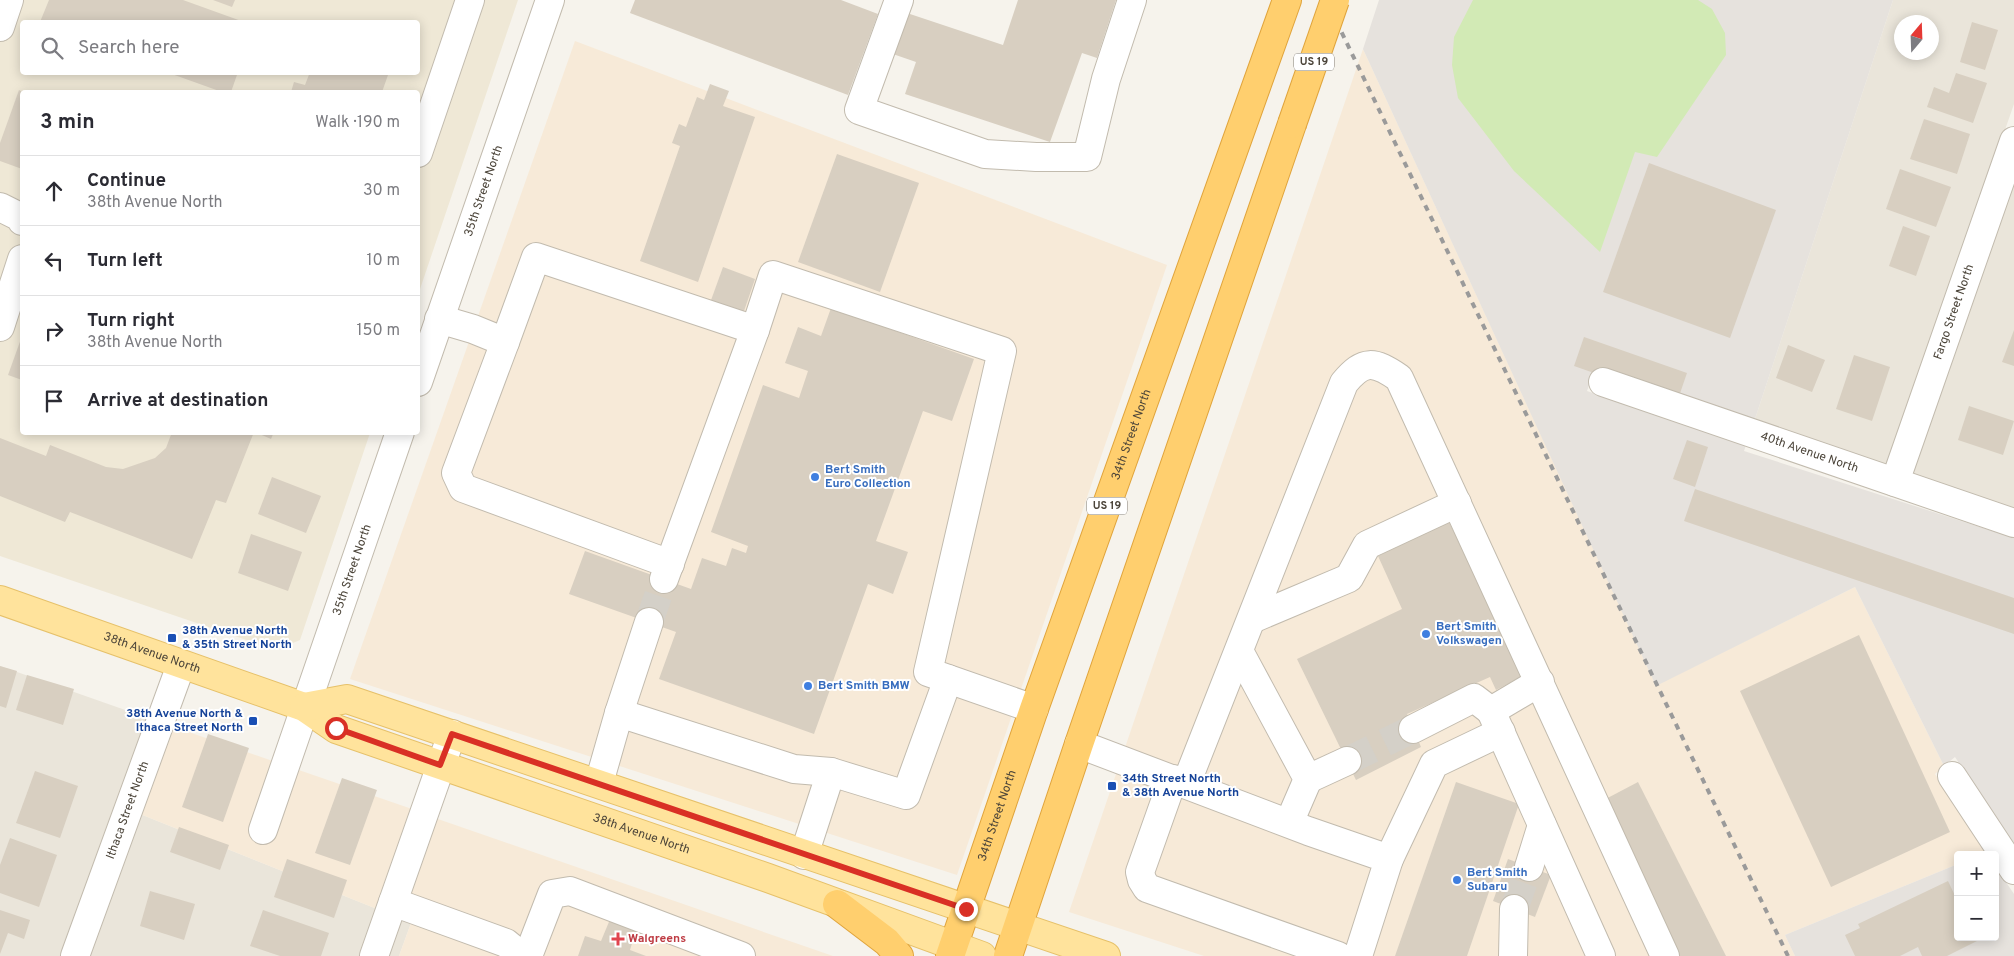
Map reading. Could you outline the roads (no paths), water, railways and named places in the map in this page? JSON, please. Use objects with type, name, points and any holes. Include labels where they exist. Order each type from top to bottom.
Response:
[{"type":"highway","name":"34th Street North","points":[[952,951],[1034,709],[1252,104],[1287,0]]},
{"type":"highway","name":"US 19","points":[[1008,956],[1017,925],[1335,0]]},
{"type":"highway","points":[[837,904],[887,942],[899,956]]},
{"type":"main road","name":"38th Avenue North","points":[[0,600],[304,707],[336,728],[758,875],[837,904],[952,951],[982,956]]},
{"type":"main road","name":"38th Avenue North","points":[[304,707],[347,699],[1106,956]]},
{"type":"street","points":[[0,27],[9,0]]},
{"type":"street","points":[[420,147],[470,0]]},
{"type":"street","points":[[899,0],[859,110],[984,154],[1087,157],[1106,79],[1132,0]]},
{"type":"street","name":"35th Street North","points":[[420,369],[424,342],[439,319],[546,1]]},
{"type":"street","name":"Fargo Street North","points":[[1895,482],[2014,141]]},
{"type":"street","points":[[0,207],[20,217]]},
{"type":"street","points":[[755,330],[536,257],[456,473],[462,488],[667,572],[755,330],[774,275],[1002,351],[928,672],[1034,709]]},
{"type":"street","points":[[0,327],[20,265]]},
{"type":"street","points":[[439,319],[473,329],[505,342]]},
{"type":"street","points":[[1338,956],[1147,888],[1140,872],[1239,651],[1344,383],[1353,373],[1366,365],[1383,367],[1399,378],[1665,956]]},
{"type":"street","name":"40th Avenue North","points":[[1603,382],[2014,523]]},
{"type":"street","name":"35th Street North","points":[[263,830],[399,435]]},
{"type":"street","points":[[1252,618],[1349,578],[1367,545],[1457,503]]},
{"type":"street","points":[[599,783],[619,713],[649,622]]},
{"type":"street","points":[[1239,651],[1308,779]]},
{"type":"street","name":"Ithaca Street North","points":[[76,956],[181,665]]},
{"type":"street","points":[[619,713],[794,768],[831,772],[906,795],[948,679]]},
{"type":"street","points":[[1358,956],[1389,859],[1434,764],[1496,721],[1540,682]]},
{"type":"street","points":[[1413,728],[1474,698],[1496,721],[1601,956]]},
{"type":"street","points":[[374,956],[452,734]]},
{"type":"street","points":[[1079,744],[1389,859]]},
{"type":"street","points":[[1290,823],[1308,779],[1347,761]]},
{"type":"street","points":[[804,855],[831,772]]},
{"type":"street","points":[[1952,776],[2014,870]]},
{"type":"street","points":[[1529,867],[1542,825]]},
{"type":"street","points":[[528,956],[552,894],[570,891],[742,956]]},
{"type":"street","points":[[393,902],[506,943],[522,956]]},
{"type":"street","points":[[1513,956],[1514,909]]},
{"type":"tunnel","points":[[649,622],[664,579]]},
{"type":"tunnel","points":[[1347,761],[1413,729]]},
{"type":"tunnel","points":[[1514,909],[1529,867]]},
{"type":"railway","points":[[1326,0],[1788,956]]},
{"type":"place","name":"Bert Smith Euro Collection","points":[[815,477]]},
{"type":"place","name":"Bert Smith Volkswagen","points":[[1426,634]]},
{"type":"place","name":"38th Avenue North & 35th Street North","points":[[172,638]]},
{"type":"place","name":"Bert Smith BMW","points":[[808,686]]},
{"type":"place","name":"38th Avenue North & Ithaca Street North","points":[[253,721]]},
{"type":"place","name":"34th Street North & 38th Avenue North","points":[[1112,786]]},
{"type":"place","name":"Bert Smith Subaru","points":[[1457,880]]},
{"type":"place","name":"Walgreens","points":[[618,939]]}]
